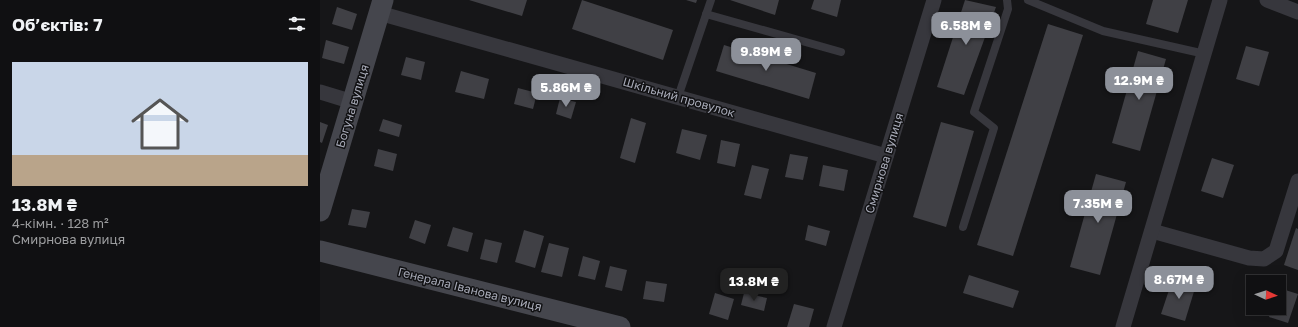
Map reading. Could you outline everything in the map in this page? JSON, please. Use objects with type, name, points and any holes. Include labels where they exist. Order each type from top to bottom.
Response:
[{"type":"street","name":"Смирнова вулиця","points":[[834,327],[934,0]]},
{"type":"street","points":[[1123,327],[1220,0]]},
{"type":"street","points":[[1267,0],[1298,12]]},
{"type":"street","name":"Шкільний провулок","points":[[381,6],[678,97],[886,156]]},
{"type":"street","name":"Богуна вулиця","points":[[320,212],[381,6]]},
{"type":"street","points":[[320,92],[353,102]]},
{"type":"street","points":[[1152,231],[1249,258],[1264,259],[1276,252],[1298,181]]},
{"type":"street","name":"Генерала Іванова вулиця","points":[[320,251],[620,327]]},
{"type":"lane","points":[[678,97],[711,0]]},
{"type":"lane","points":[[963,228],[994,128],[974,112],[1008,9],[1007,0]]},
{"type":"lane","points":[[1028,0],[1103,31],[1204,54]]},
{"type":"lane","points":[[706,14],[841,52]]},
{"type":"building","points":[[469,0],[527,0],[522,16]]},
{"type":"building","points":[[582,0],[673,30],[663,60],[572,29]]},
{"type":"building","points":[[686,0],[697,0],[696,3]]},
{"type":"building","points":[[730,0],[779,0],[775,15]]},
{"type":"building","points":[[814,0],[841,0],[837,17],[811,9]]},
{"type":"building","points":[[965,0],[996,7],[964,95],[937,87]]},
{"type":"building","points":[[1153,0],[1188,0],[1178,33],[1146,24]]},
{"type":"building","points":[[337,7],[357,14],[352,30],[332,24]]},
{"type":"building","points":[[1048,24],[1083,35],[1013,256],[977,245]]},
{"type":"building","points":[[326,40],[349,47],[344,64],[322,58]]},
{"type":"building","points":[[724,45],[816,73],[809,99],[716,71]]},
{"type":"building","points":[[1246,46],[1269,52],[1259,86],[1236,79]]},
{"type":"building","points":[[1138,51],[1166,59],[1140,151],[1112,143]]},
{"type":"building","points":[[406,57],[425,62],[421,80],[401,75]]},
{"type":"building","points":[[461,71],[489,79],[484,99],[455,92]]},
{"type":"building","points":[[518,88],[537,93],[533,109],[514,104]]},
{"type":"building","points":[[560,98],[576,102],[571,119],[556,114]]},
{"type":"building","points":[[631,118],[646,123],[635,163],[620,158]]},
{"type":"building","points":[[383,119],[402,125],[399,137],[379,131]]},
{"type":"building","points":[[320,122],[328,125],[322,143],[320,142]]},
{"type":"building","points":[[941,122],[974,131],[946,227],[913,217]]},
{"type":"building","points":[[682,129],[707,135],[700,160],[676,153]]},
{"type":"building","points":[[721,140],[740,144],[735,167],[717,163]]},
{"type":"building","points":[[378,149],[397,154],[393,171],[374,166]]},
{"type":"building","points":[[790,154],[808,157],[803,180],[785,177]]},
{"type":"building","points":[[1212,158],[1234,165],[1223,198],[1201,191]]},
{"type":"building","points":[[752,165],[769,169],[761,199],[744,195]]},
{"type":"building","points":[[823,165],[848,170],[844,191],[819,186]]},
{"type":"building","points":[[1096,174],[1126,182],[1100,275],[1070,267]]},
{"type":"building","points":[[352,209],[370,212],[366,228],[348,225]]},
{"type":"building","points":[[415,220],[431,225],[425,244],[409,238]]},
{"type":"building","points":[[808,225],[830,231],[826,246],[805,240]]},
{"type":"building","points":[[453,227],[473,233],[468,252],[447,246]]},
{"type":"building","points":[[1296,228],[1298,229],[1298,270],[1284,265]]},
{"type":"building","points":[[524,230],[544,236],[535,268],[515,262]]},
{"type":"building","points":[[485,239],[502,243],[497,263],[480,259]]},
{"type":"building","points":[[549,243],[569,248],[562,277],[541,272]]},
{"type":"building","points":[[583,256],[600,261],[595,280],[578,276]]},
{"type":"building","points":[[610,266],[627,270],[622,291],[605,287]]},
{"type":"building","points":[[969,275],[1019,291],[1013,308],[963,293]]},
{"type":"building","points":[[1173,278],[1196,285],[1185,321],[1161,314]]},
{"type":"building","points":[[646,281],[667,284],[664,302],[643,299]]},
{"type":"building","points":[[1286,290],[1298,294],[1288,323],[1269,317],[1270,315],[1286,315]]},
{"type":"building","points":[[715,293],[734,299],[728,320],[709,314]]},
{"type":"building","points":[[744,293],[767,298],[764,311],[741,305]]},
{"type":"building","points":[[794,304],[814,309],[809,327],[787,327]]}]
